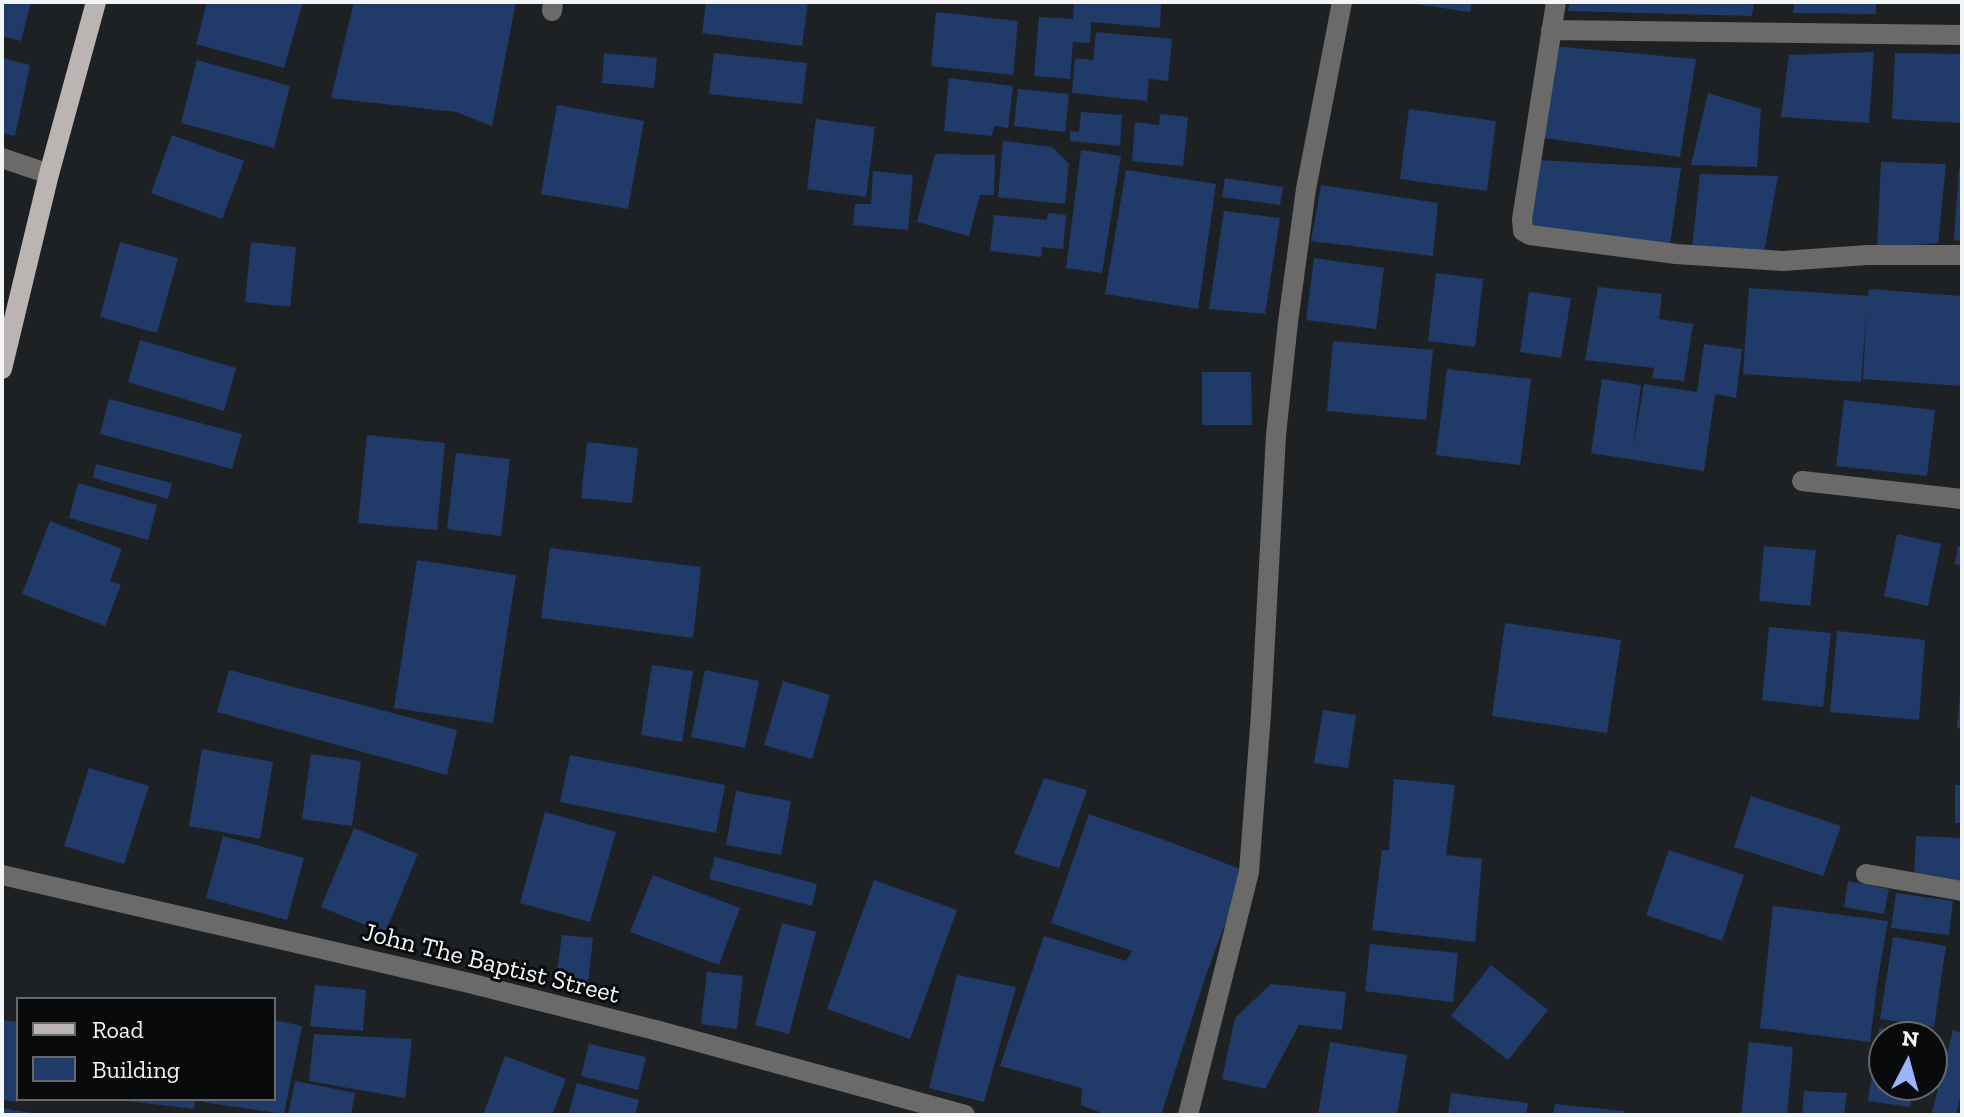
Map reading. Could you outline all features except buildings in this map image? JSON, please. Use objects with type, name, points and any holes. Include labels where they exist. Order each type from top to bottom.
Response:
[{"type":"main road","points":[[2,369],[49,174],[96,2]]},
{"type":"street","points":[[1188,1115],[1249,872],[1276,435],[1288,322],[1306,189],[1342,2]]},
{"type":"street","points":[[1556,2],[1522,219],[1523,231],[1530,235],[1676,254],[1783,261],[1867,255],[1962,255]]},
{"type":"street","points":[[1551,30],[1962,35]]},
{"type":"street","points":[[2,158],[49,174]]},
{"type":"street","points":[[1802,481],[1962,499]]},
{"type":"street","points":[[1866,874],[1962,891]]},
{"type":"street","name":"John The Baptist Street","points":[[2,875],[465,982],[965,1115]]}]
